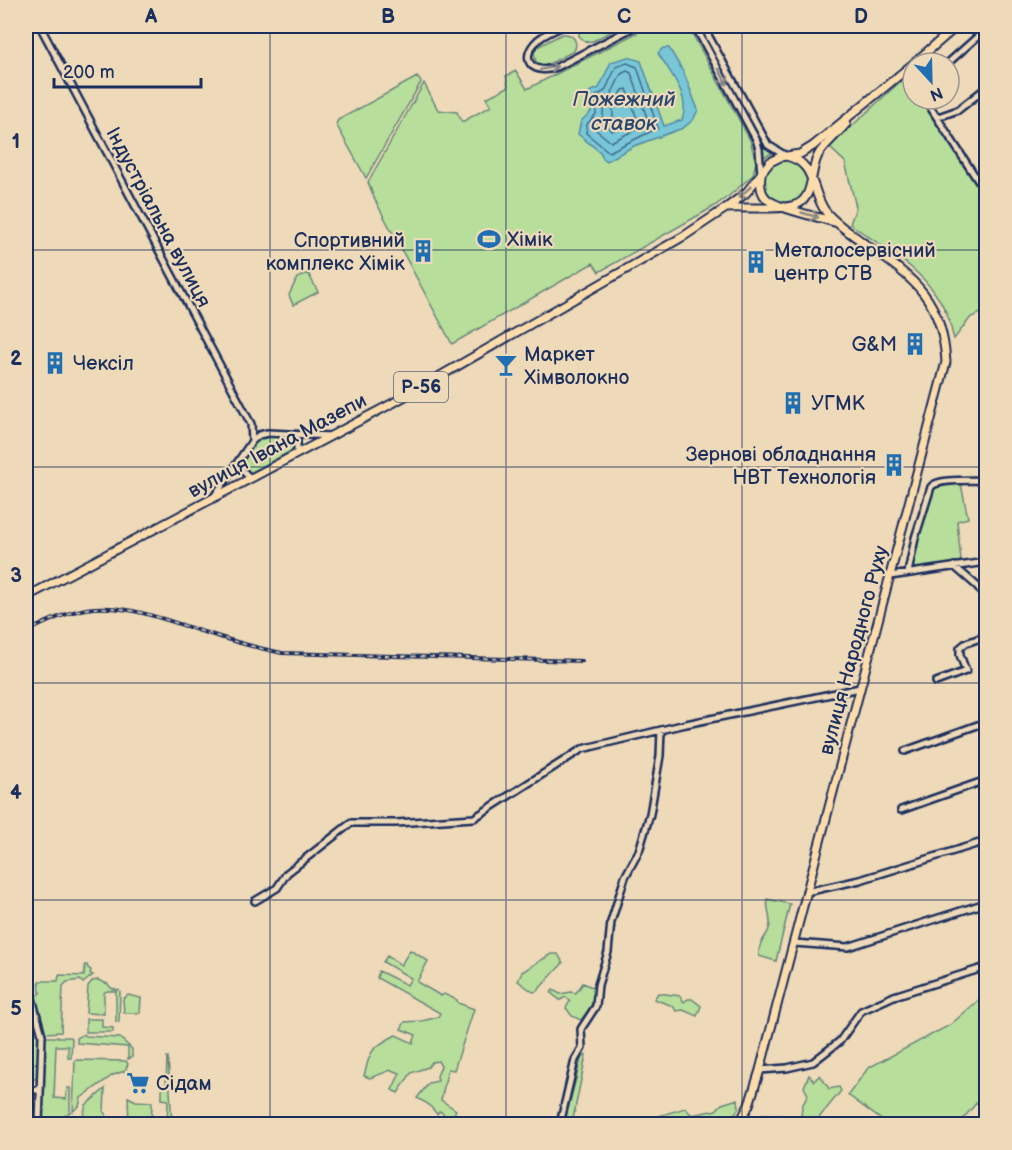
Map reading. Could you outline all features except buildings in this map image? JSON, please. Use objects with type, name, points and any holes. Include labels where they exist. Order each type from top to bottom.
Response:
[{"type":"main road","name":"Р-56","points":[[927,51],[957,26]]},
{"type":"main road","name":"Р-56","points":[[761,174],[770,162],[800,154],[813,146],[901,74]]},
{"type":"main road","name":"Р-56","points":[[726,208],[783,207],[798,204],[806,197],[819,153],[860,109]]},
{"type":"main road","points":[[786,156],[801,161],[811,177]]},
{"type":"main road","points":[[761,174],[760,184],[766,198],[773,204],[783,207]]},
{"type":"main road","name":"вулиця Івана Мазепи","points":[[26,597],[460,366],[684,236],[746,193],[761,174]]},
{"type":"main road","name":"вулиця Народного Руху","points":[[739,1125],[749,1105],[760,1070],[946,362],[940,324],[933,306],[918,285],[826,212],[811,177]]},
{"type":"main road","name":"вулиця Народного Руху","points":[[783,207],[836,222]]},
{"type":"street","name":"Індустріальна вулиця","points":[[40,26],[251,424],[252,441]]},
{"type":"street","points":[[563,26],[541,37],[532,47],[529,53],[535,68],[544,71],[557,68],[636,26]]},
{"type":"street","points":[[695,26],[756,139],[761,174]]},
{"type":"street","points":[[703,26],[768,145],[786,156]]},
{"type":"street","points":[[961,52],[987,29]]},
{"type":"street","points":[[938,117],[958,110],[987,88]]},
{"type":"street","points":[[934,111],[987,193]]},
{"type":"street","points":[[976,177],[987,172]]},
{"type":"street","points":[[251,424],[268,433]]},
{"type":"street","points":[[214,497],[252,441],[259,435],[287,433],[330,436]]},
{"type":"street","points":[[287,433],[297,440],[297,453]]},
{"type":"street","points":[[240,461],[242,470],[250,478]]},
{"type":"street","points":[[908,573],[915,538],[931,488],[935,483],[987,480]]},
{"type":"street","points":[[890,576],[987,561]]},
{"type":"street","points":[[954,566],[987,598]]},
{"type":"street","points":[[936,682],[966,670],[960,655],[960,648],[966,643],[987,636]]},
{"type":"street","points":[[255,901],[277,888],[287,873],[351,823],[396,823],[474,818],[582,749],[860,688]]},
{"type":"street","points":[[905,751],[987,722]]},
{"type":"street","points":[[560,1125],[575,1060],[582,1048],[581,1029],[596,1006],[598,985],[608,952],[611,922],[625,877],[639,852],[650,814],[660,756],[661,730]]},
{"type":"street","points":[[901,810],[987,780]]},
{"type":"street","points":[[806,892],[860,880],[987,841]]},
{"type":"street","points":[[794,943],[848,947],[987,903]]},
{"type":"street","points":[[760,1070],[794,1067],[813,1062],[840,1041],[861,1011],[903,993],[987,967]]},
{"type":"street","points":[[26,976],[42,1035],[39,1125]]},
{"type":"street","points":[[26,1090],[40,1090]]},
{"type":"green space","points":[[580,26],[622,26],[593,41],[586,42],[579,36]]},
{"type":"green space","points":[[650,26],[688,26],[750,140],[756,162],[753,175],[713,207],[599,272],[593,263],[452,344],[375,200],[368,182],[424,83],[438,110],[457,112],[462,122],[491,106],[486,98],[508,87],[506,76],[516,71],[527,89]]},
{"type":"green space","points":[[698,26],[765,147],[772,153],[764,157],[763,148]]},
{"type":"green space","points":[[562,34],[574,39],[576,44],[574,51],[545,66],[536,62],[534,53],[537,47]]},
{"type":"green space","points":[[417,77],[421,82],[366,178],[336,124],[338,120]]},
{"type":"green space","points":[[901,81],[901,111],[930,111],[986,200],[986,311],[971,317],[954,339],[949,318],[928,284],[917,272],[891,252],[850,224],[856,207],[845,162],[829,147]]},
{"type":"green space","points":[[786,160],[802,166],[808,182],[802,198],[786,204],[770,198],[764,182],[770,166]]},
{"type":"green space","points":[[308,273],[318,292],[293,305],[289,295],[297,278]]},
{"type":"green space","points":[[267,435],[289,437],[295,441],[295,449],[250,473],[243,462],[256,442]]},
{"type":"green space","points":[[961,484],[968,518],[957,521],[961,561],[921,570],[910,570],[932,490],[936,485]]},
{"type":"green space","points":[[767,899],[790,904],[776,961],[759,956],[760,945],[770,924]]},
{"type":"green space","points":[[410,950],[428,961],[417,982],[441,996],[444,994],[474,1009],[454,1070],[448,1069],[441,1100],[456,1110],[451,1120],[440,1111],[437,1114],[428,1104],[417,1098],[429,1083],[438,1081],[437,1076],[441,1066],[438,1061],[411,1073],[398,1093],[392,1090],[400,1073],[391,1070],[370,1078],[364,1076],[373,1050],[381,1043],[396,1035],[413,1043],[416,1035],[401,1029],[405,1022],[438,1017],[440,1013],[377,978],[379,971],[407,985],[411,978],[383,962],[387,956],[401,965]]},
{"type":"green space","points":[[551,954],[558,954],[563,963],[537,991],[533,992],[518,981],[522,972]]},
{"type":"green space","points":[[85,965],[93,975],[83,983],[80,980],[67,982],[63,986],[61,1032],[45,1033],[34,998],[40,993],[39,981],[58,981],[59,975],[84,976]]},
{"type":"green space","points":[[98,980],[120,992],[119,1022],[116,1022],[116,991],[104,993],[104,1014],[86,1013],[88,986],[92,981]]},
{"type":"green space","points":[[583,983],[596,989],[591,1006],[581,1020],[572,1016],[566,1008],[570,1001],[566,997],[560,1000],[551,993],[553,990],[560,994],[576,993]]},
{"type":"green space","points":[[26,985],[36,1024],[35,1030],[26,1031]]},
{"type":"green space","points":[[658,993],[680,996],[684,1002],[692,999],[701,1006],[697,1016],[683,1010],[676,1011],[673,1006],[654,999]]},
{"type":"green space","points":[[986,994],[986,1092],[961,1121],[956,1124],[887,1124],[848,1095],[868,1068],[950,1025]]},
{"type":"green space","points":[[128,995],[141,998],[140,1013],[124,1013],[123,999]]},
{"type":"green space","points":[[86,1019],[102,1019],[102,1027],[113,1028],[113,1032],[86,1032]]},
{"type":"green space","points":[[26,1034],[42,1035],[41,1063],[35,1063],[39,1067],[39,1079],[33,1079],[33,1068],[26,1067]]},
{"type":"green space","points":[[84,1034],[120,1038],[132,1049],[132,1057],[128,1059],[128,1047],[77,1043],[77,1038]]},
{"type":"green space","points":[[45,1037],[72,1038],[71,1058],[68,1058],[68,1046],[56,1046],[54,1098],[66,1099],[67,1088],[70,1088],[70,1112],[58,1120],[50,1119],[49,1124],[40,1124],[42,1121]]},
{"type":"green space","points":[[586,1055],[572,1124],[564,1124],[582,1056]]},
{"type":"green space","points":[[167,1057],[172,1124],[167,1124],[168,1100],[162,1099],[162,1088],[166,1088]]},
{"type":"green space","points":[[75,1060],[126,1061],[128,1064],[125,1071],[113,1075],[81,1098],[79,1106],[73,1111]]},
{"type":"green space","points":[[809,1075],[814,1081],[820,1075],[829,1089],[839,1087],[841,1091],[818,1119],[801,1116],[802,1106],[808,1095],[804,1087]]},
{"type":"green space","points":[[105,1089],[106,1124],[98,1124],[98,1118],[93,1118],[93,1124],[81,1124],[86,1105]]},
{"type":"green space","points":[[128,1097],[136,1101],[152,1102],[151,1124],[129,1124]]},
{"type":"green space","points":[[738,1099],[739,1108],[730,1120],[715,1116],[678,1124],[632,1124],[685,1108],[692,1115],[716,1110],[722,1104]]},
{"type":"green space","points":[[762,1114],[799,1117],[796,1124],[758,1124]]},
{"type":"water","name":"Пожежний ставок","points":[[663,48],[669,48],[684,73],[698,110],[693,120],[683,128],[634,146],[607,161],[603,159],[601,153],[578,134],[581,121],[591,112],[589,92],[599,88],[611,62],[628,57],[641,61],[664,126],[682,120],[684,102],[682,93],[658,53]]},
{"type":"railway","points":[[26,632],[78,611],[101,608],[147,614],[235,642],[282,653],[582,661]]},
{"type":"place","name":"Хімік","points":[[489,239]]},
{"type":"place","name":"Спортивний комплекс Хімік","points":[[423,251]]},
{"type":"place","name":"Металосервісний центр СТВ","points":[[756,262]]},
{"type":"place","name":"G&M","points":[[915,344]]},
{"type":"place","name":"Чексіл","points":[[55,363]]},
{"type":"place","name":"Маркет Хімволокно","points":[[506,365]]},
{"type":"place","name":"УГМК","points":[[793,403]]},
{"type":"place","name":"Зернові обладнання НВТ Технологія","points":[[894,465]]},
{"type":"place","name":"Сідам","points":[[138,1083]]}]
